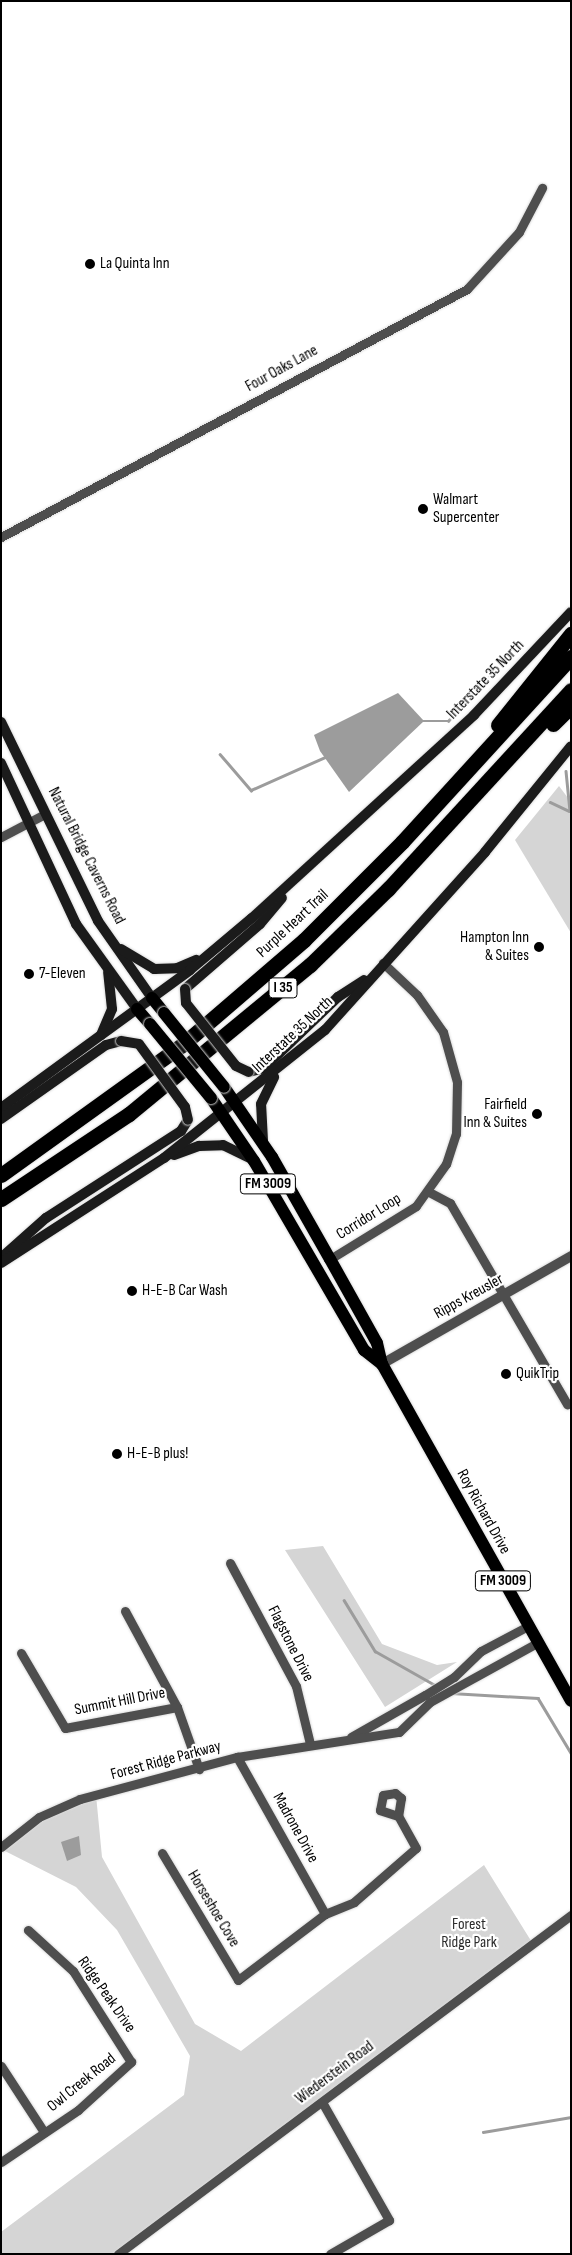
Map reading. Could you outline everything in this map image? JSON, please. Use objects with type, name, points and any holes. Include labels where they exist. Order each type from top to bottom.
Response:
[{"type":"highway","points":[[461,778],[515,701],[571,634]]},
{"type":"highway","name":"Purple Heart Trail","points":[[1,1175],[119,1093],[250,988],[358,886],[461,778],[571,657]]},
{"type":"highway","name":"I 35","points":[[1,1199],[52,1168],[161,1089],[310,965],[490,780],[571,690]]},
{"type":"highway","points":[[490,780],[571,706]]},
{"type":"highway","points":[[1,1210],[52,1168]]},
{"type":"main road","name":"Interstate 35 North","points":[[1,1108],[207,956],[474,715],[571,612]]},
{"type":"main road","name":"Natural Bridge Caverns Road","points":[[1,722],[45,814],[110,940],[152,998]]},
{"type":"main road","name":"Interstate 35 North","points":[[1,1263],[164,1158],[237,1104],[325,1030],[485,852],[571,746]]},
{"type":"main road","name":"FM 3009","points":[[1,763],[76,924],[137,1009],[223,1114]]},
{"type":"main road","points":[[313,861],[260,924],[185,989],[186,1003],[236,1066],[249,1072],[264,1068],[338,997],[375,973]]},
{"type":"main road","points":[[110,940],[154,969],[177,968],[207,956]]},
{"type":"main road","points":[[100,1036],[112,1009],[108,971]]},
{"type":"main road","name":"FM 3009","points":[[152,998],[237,1104]]},
{"type":"main road","points":[[1,1119],[106,1045],[120,1041],[139,1044],[185,1107],[188,1120],[181,1131],[46,1218],[1,1257]]},
{"type":"main road","points":[[264,1145],[261,1104],[276,1072]]},
{"type":"main road","name":"Roy Richard Drive","points":[[237,1104],[264,1145],[330,1259],[376,1342],[382,1364],[571,1701]]},
{"type":"main road","name":"Roy Richard Drive","points":[[223,1114],[254,1161],[364,1350],[382,1364]]},
{"type":"main road","points":[[164,1158],[211,1144],[236,1149],[254,1161]]},
{"type":"street","name":"Four Oaks Lane","points":[[1,537],[467,289],[519,232],[542,188]]},
{"type":"street","points":[[1,837],[45,814]]},
{"type":"street","name":"Corridor Loop","points":[[330,1259],[382,1230],[429,1192],[446,1164],[456,1134],[455,1066],[438,1021],[383,964]]},
{"type":"street","points":[[429,1192],[450,1203],[567,1404]]},
{"type":"street","name":"Ripps Kreusler","points":[[382,1364],[571,1256]]},
{"type":"street","name":"Flagstone Drive","points":[[230,1563],[296,1686],[310,1744]]},
{"type":"street","points":[[125,1611],[177,1707],[199,1769]]},
{"type":"street","name":"Forest Ridge Parkway","points":[[1,1847],[39,1817],[80,1799],[199,1769],[238,1757],[351,1737],[399,1732],[427,1699],[481,1651],[528,1626]]},
{"type":"street","name":"Forest Ridge Parkway","points":[[351,1737],[537,1643]]},
{"type":"street","name":"Summit Hill Drive","points":[[21,1654],[65,1728],[177,1707]]},
{"type":"street","name":"Madrone Drive","points":[[238,1757],[325,1914]]},
{"type":"street","points":[[325,1914],[354,1902],[416,1848],[398,1816]]},
{"type":"street","name":"Horseshoe Cove","points":[[162,1853],[238,1980],[325,1914]]},
{"type":"street","name":"Wiederstein Road","points":[[118,2254],[571,1915]]},
{"type":"street","name":"Ridge Peak Drive","points":[[28,1930],[73,1971],[132,2062]]},
{"type":"street","name":"Owl Creek Road","points":[[1,2162],[78,2110],[132,2062]]},
{"type":"street","points":[[1,2066],[44,2132]]},
{"type":"street","points":[[322,2102],[389,2220],[330,2254]]},
{"type":"green space","points":[[559,786],[571,802],[571,933],[515,840]]},
{"type":"green space","points":[[323,1546],[382,1644],[437,1665],[457,1662],[385,1707],[285,1550]]},
{"type":"green space","name":"Forest Ridge Park","points":[[96,1795],[102,1857],[195,2024],[241,2051],[484,1865],[533,1944],[118,2254],[1,2254],[1,2232],[184,2095],[190,2056],[117,1930],[76,1887],[1,1849],[39,1817]]},
{"type":"shaded area","points":[[398,693],[424,721],[349,792],[320,751],[314,735]]},
{"type":"shaded area","points":[[79,1836],[81,1855],[67,1861],[61,1842]]},
{"type":"waterway","points":[[478,688],[492,674]]},
{"type":"waterway","points":[[423,721],[448,721],[468,698]]},
{"type":"waterway","points":[[220,754],[251,790],[325,757]]},
{"type":"waterway","points":[[566,771],[570,811]]},
{"type":"waterway","points":[[550,802],[569,811]]},
{"type":"waterway","points":[[344,1600],[375,1651],[435,1685]]},
{"type":"waterway","points":[[451,1693],[538,1698],[571,1753]]},
{"type":"waterway","points":[[483,2132],[571,2117]]},
{"type":"place","name":"La Quinta Inn","points":[[90,264]]},
{"type":"place","name":"Walmart Supercenter","points":[[423,509]]},
{"type":"place","name":"Hampton Inn & Suites","points":[[539,947]]},
{"type":"place","name":"7-Eleven","points":[[29,974]]},
{"type":"place","name":"Fairfield Inn & Suites","points":[[537,1114]]},
{"type":"place","name":"H-E-B Car Wash","points":[[132,1291]]},
{"type":"place","name":"QuikTrip","points":[[506,1374]]},
{"type":"place","name":"H-E-B plus!","points":[[117,1454]]}]
